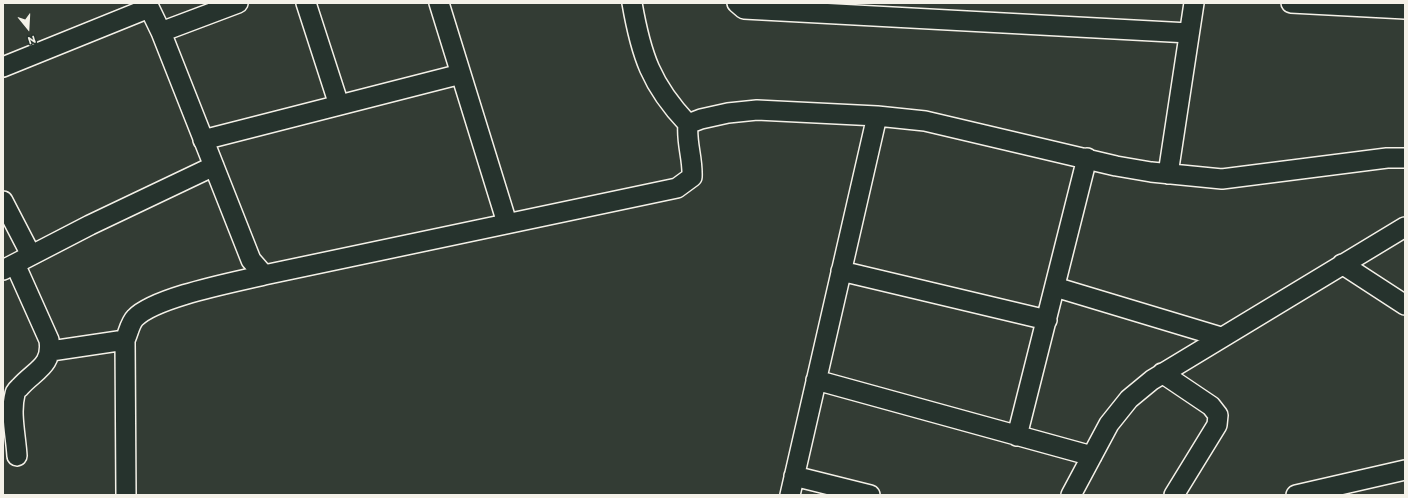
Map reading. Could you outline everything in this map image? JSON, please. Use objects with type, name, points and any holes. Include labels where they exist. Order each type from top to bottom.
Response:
[{"type":"street","points":[[161,32],[238,3]]},
{"type":"street","points":[[306,3],[339,105]]},
{"type":"street","points":[[439,3],[507,223]]},
{"type":"street","points":[[632,3],[638,39],[646,65],[669,105],[688,124]]},
{"type":"street","points":[[737,3],[744,9],[1189,32]]},
{"type":"street","points":[[1168,174],[1194,3]]},
{"type":"street","points":[[1291,3],[1405,9]]},
{"type":"street","points":[[3,67],[148,6],[161,32],[251,260],[264,275]]},
{"type":"street","points":[[203,140],[461,74]]},
{"type":"street","points":[[688,124],[701,119],[728,113],[757,110],[877,116],[925,121],[1116,166],[1168,174],[1222,179],[1387,158],[1405,158]]},
{"type":"street","points":[[790,495],[877,116]]},
{"type":"street","points":[[126,495],[125,340],[135,318],[155,306],[178,297],[264,275],[677,188],[692,177],[693,163],[686,139],[688,124]]},
{"type":"street","points":[[1018,436],[1087,158]]},
{"type":"street","points":[[16,263],[214,166]]},
{"type":"street","points":[[3,201],[16,263],[49,340],[50,351],[45,365],[24,382],[15,392],[13,407],[17,456]]},
{"type":"street","points":[[1071,495],[1109,424],[1129,399],[1162,373],[1405,227]]},
{"type":"street","points":[[1342,264],[1405,305]]},
{"type":"street","points":[[841,271],[1047,320]]},
{"type":"street","points":[[1055,287],[1221,337]]},
{"type":"street","points":[[50,351],[125,340]]},
{"type":"street","points":[[1162,373],[1211,406],[1218,415],[1217,425],[1174,495]]},
{"type":"street","points":[[816,380],[1092,456]]},
{"type":"street","points":[[1296,495],[1405,470]]},
{"type":"street","points":[[794,476],[870,495]]}]
